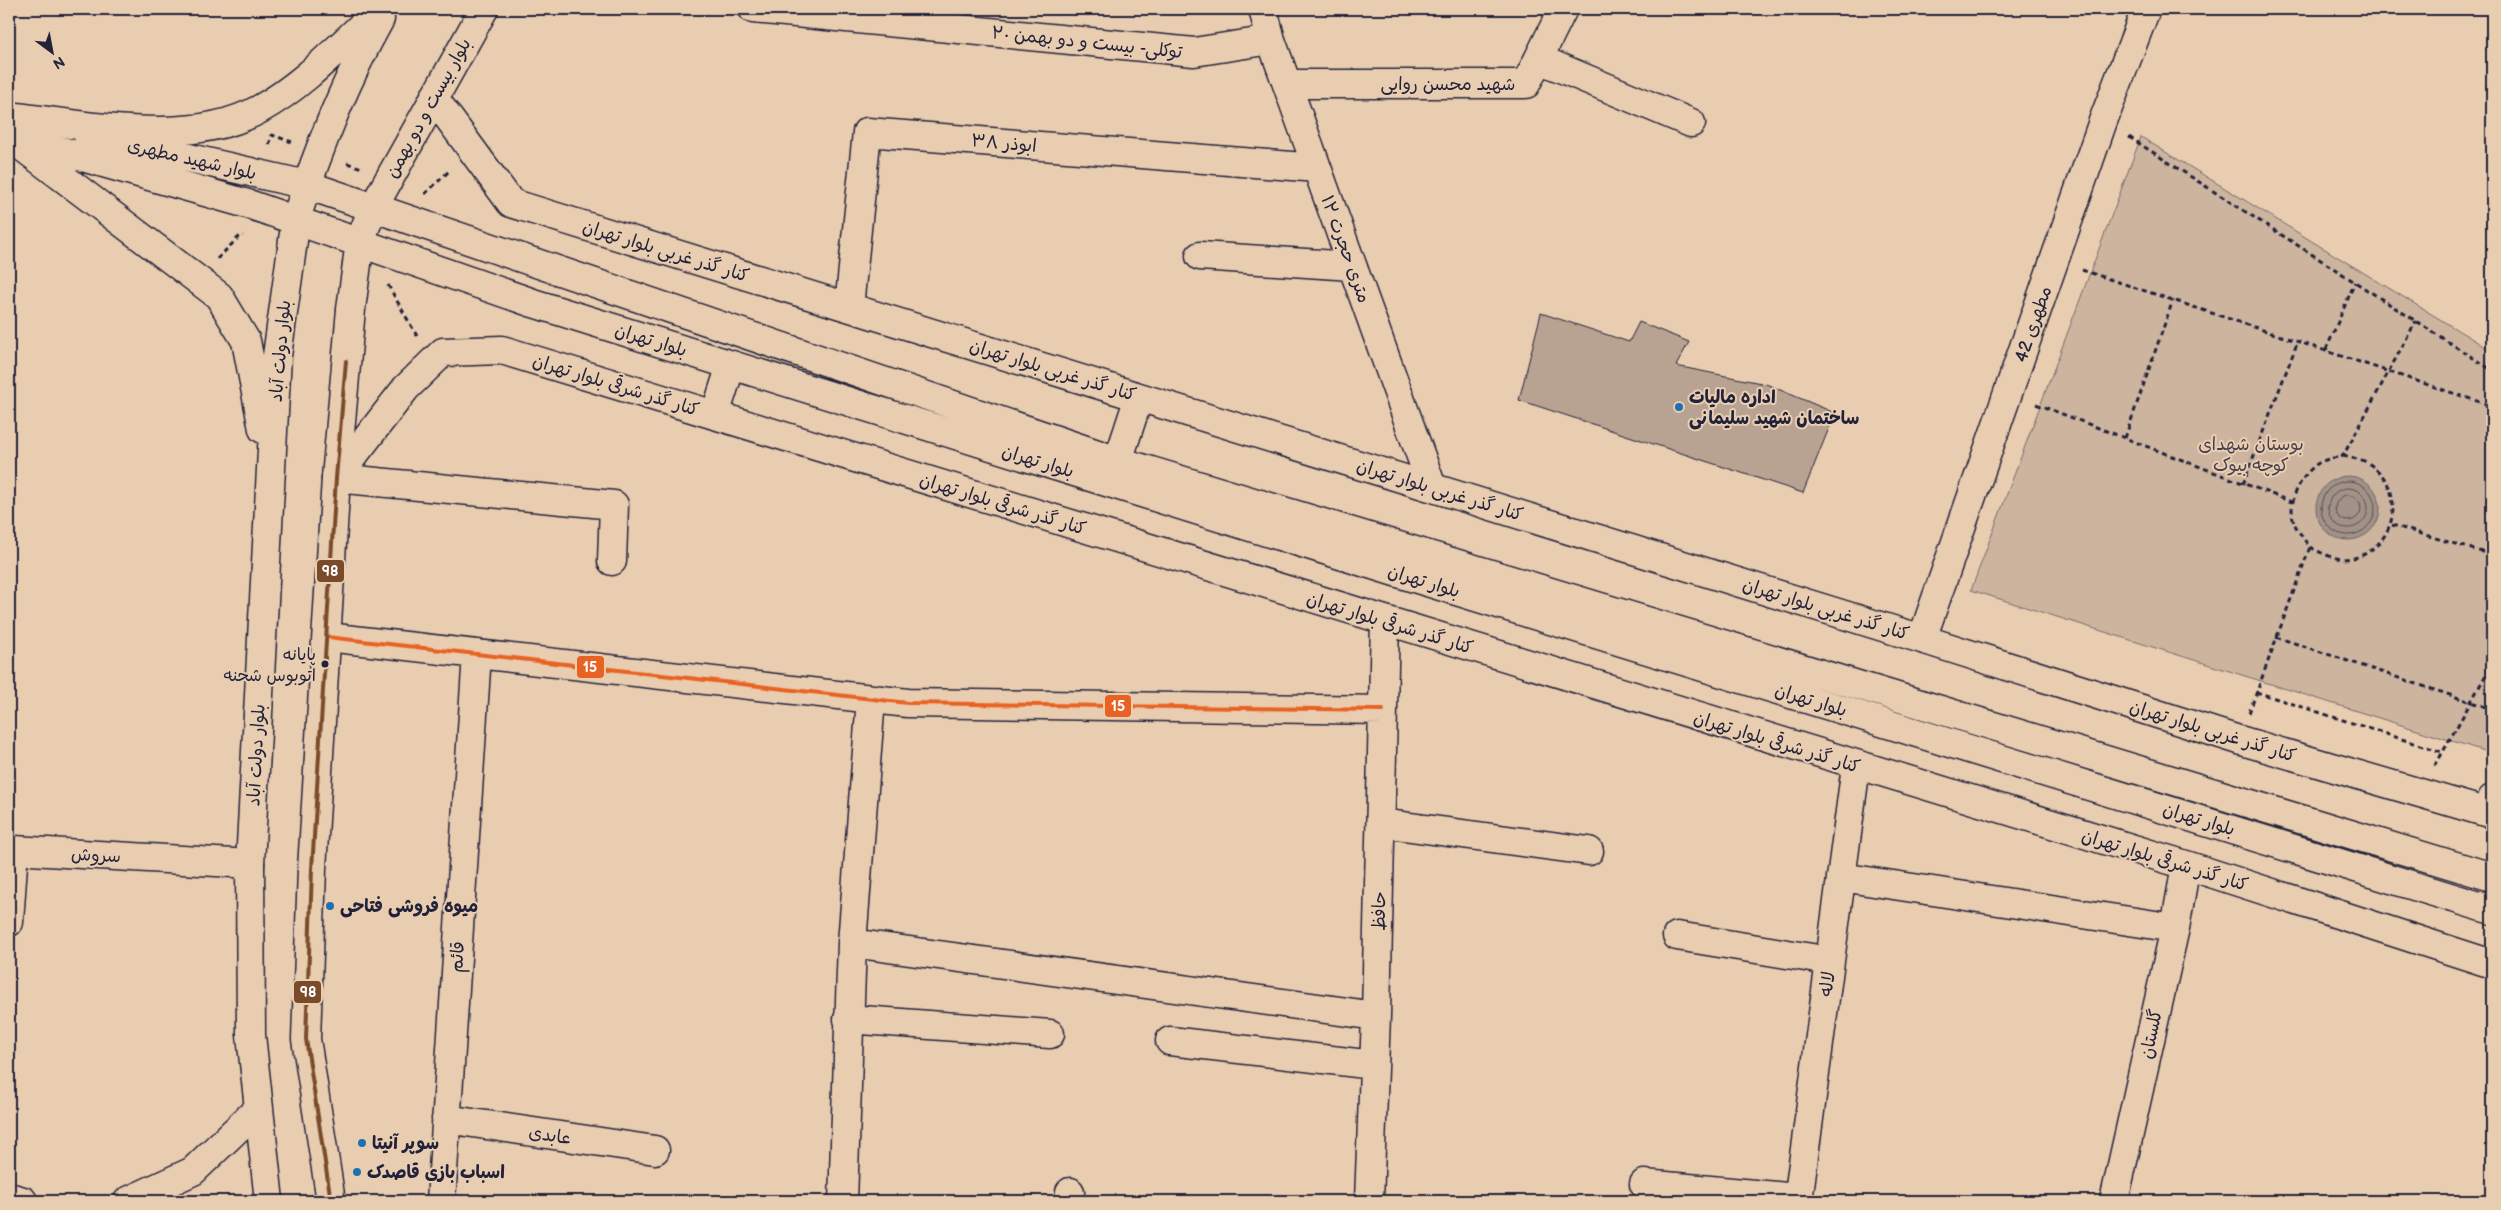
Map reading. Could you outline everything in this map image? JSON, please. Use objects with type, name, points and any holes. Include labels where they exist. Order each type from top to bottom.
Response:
[{"type":"street","points":[[10,126],[154,133],[218,124],[259,110],[294,86],[380,9]]},
{"type":"street","points":[[307,185],[362,51],[386,9]]},
{"type":"street","name":"بلوار بیست و دو بهمن","points":[[360,241],[373,208],[484,9]]},
{"type":"street","name":"توکلی- بیست و دو بهمن ۲۰","points":[[753,9],[967,19],[1194,52],[1271,40]]},
{"type":"street","name":"۱۲ متری حجرت","points":[[1263,9],[1271,40],[1432,487]]},
{"type":"street","name":"شهید محسن روایی","points":[[1287,84],[1526,84],[1563,9]]},
{"type":"street","name":"مطهری 42","points":[[1922,639],[2103,121],[2146,9]]},
{"type":"street","points":[[1539,58],[1691,123]]},
{"type":"street","name":"کنار گذر غربی بلوار تهران","points":[[434,98],[511,203],[1922,639],[2239,740],[2420,793],[2490,809]]},
{"type":"street","points":[[10,126],[219,296],[246,341],[272,479]]},
{"type":"street","name":"بلوار شهید مطهری","points":[[10,126],[307,185],[373,208]]},
{"type":"street","name":"بلوار شهید مطهری","points":[[10,126],[360,241]]},
{"type":"street","name":"۳۸ ابوذر","points":[[849,307],[867,132],[1317,168]]},
{"type":"street","name":"بلوار دولت آباد","points":[[269,1201],[251,1034],[250,864],[272,479],[277,356],[296,219],[307,185]]},
{"type":"street","name":"بلوار تهران","points":[[373,208],[1118,461],[2492,877]]},
{"type":"street","points":[[331,1201],[306,1039],[312,869],[336,478],[351,309],[360,241]]},
{"type":"street","name":"بلوار تهران","points":[[360,241],[533,303],[1423,581],[2492,910]]},
{"type":"street","points":[[1200,256],[1352,266]]},
{"type":"street","name":"کنار گذر شرقی بلوار تهران","points":[[336,478],[406,388],[443,352],[502,350],[2186,866],[2492,964]]},
{"type":"street","points":[[716,415],[731,365]]},
{"type":"street","points":[[1118,461],[1139,397]]},
{"type":"street","points":[[336,478],[614,505],[612,561]]},
{"type":"street","name":"حافظ","points":[[1369,1201],[1376,1016],[1385,621]]},
{"type":"street","points":[[327,637],[908,703],[1383,710]]},
{"type":"street","name":"قائم","points":[[440,1201],[478,654]]},
{"type":"street","points":[[843,1201],[852,943],[871,699]]},
{"type":"street","name":"لاله","points":[[1798,1200],[1856,766]]},
{"type":"street","points":[[1381,823],[1589,851]]},
{"type":"street","name":"سروش","points":[[9,922],[14,850],[250,864]]},
{"type":"street","name":"گلستان","points":[[2114,1201],[2175,928],[2186,866]]},
{"type":"street","points":[[1841,877],[2175,928]]},
{"type":"street","points":[[1677,936],[1830,961]]},
{"type":"street","points":[[852,943],[1376,1016]]},
{"type":"street","points":[[848,1019],[1050,1034]]},
{"type":"street","points":[[1170,1040],[1374,1065]]},
{"type":"street","points":[[128,1201],[193,1171],[259,1108]]},
{"type":"street","name":"عابدی","points":[[446,1119],[654,1150]]},
{"type":"street","points":[[1644,1184],[1798,1200]]},
{"type":"street","points":[[9,1197],[23,1201]]},
{"type":"path","points":[[2103,121],[2492,370]]},
{"type":"path","points":[[2055,261],[2492,406]]},
{"type":"path","points":[[2326,350],[2355,282]]},
{"type":"path","points":[[2125,438],[2173,300]]},
{"type":"path","points":[[2343,456],[2416,321]]},
{"type":"path","points":[[2243,484],[2298,341]]},
{"type":"path","points":[[2009,394],[2292,502]]},
{"type":"path","points":[[2343,456],[2367,462],[2385,478],[2394,501],[2392,525],[2378,546],[2356,557],[2332,558],[2310,547],[2295,527],[2292,502],[2301,479],[2319,463],[2343,456]]},
{"type":"path","points":[[2392,525],[2492,555]]},
{"type":"path","points":[[2239,740],[2310,547]]},
{"type":"path","points":[[2276,638],[2492,710]]},
{"type":"path","points":[[2420,793],[2492,664]]},
{"type":"path","points":[[2256,692],[2442,752]]},
{"type":"green space","name":"بوستان شهدای کوچه بیوک","points":[[2141,137],[2492,351],[2492,733],[2484,751],[1971,590]]},
{"type":"water","points":[[2348,476],[2366,482],[2374,490],[2380,508],[2374,526],[2366,534],[2348,540],[2330,534],[2322,526],[2316,508],[2322,490],[2330,482]]},
{"type":"building","name":"اداره مالیات ساختمان شهید سلیمانی","points":[[1541,313],[1629,342],[1639,322],[1689,342],[1676,366],[1766,384],[1835,413],[1803,493],[1519,400]]},
{"type":"transit line","name":"98","points":[[331,1201],[306,1039],[312,869],[336,478],[346,361]]},
{"type":"transit line","name":"15","points":[[327,637],[908,703],[1383,710]]},
{"type":"place","name":"اداره مالیات ساختمان شهید سلیمانی","points":[[1679,407]]},
{"type":"place","name":"پایانه اتوبوس شحنه","points":[[325,664]]},
{"type":"place","name":"میوه فروشی فتاحی","points":[[330,906]]},
{"type":"place","name":"سوپر آنیتا","points":[[362,1143]]},
{"type":"place","name":"اسباب بازی قاصدک","points":[[357,1172]]}]
